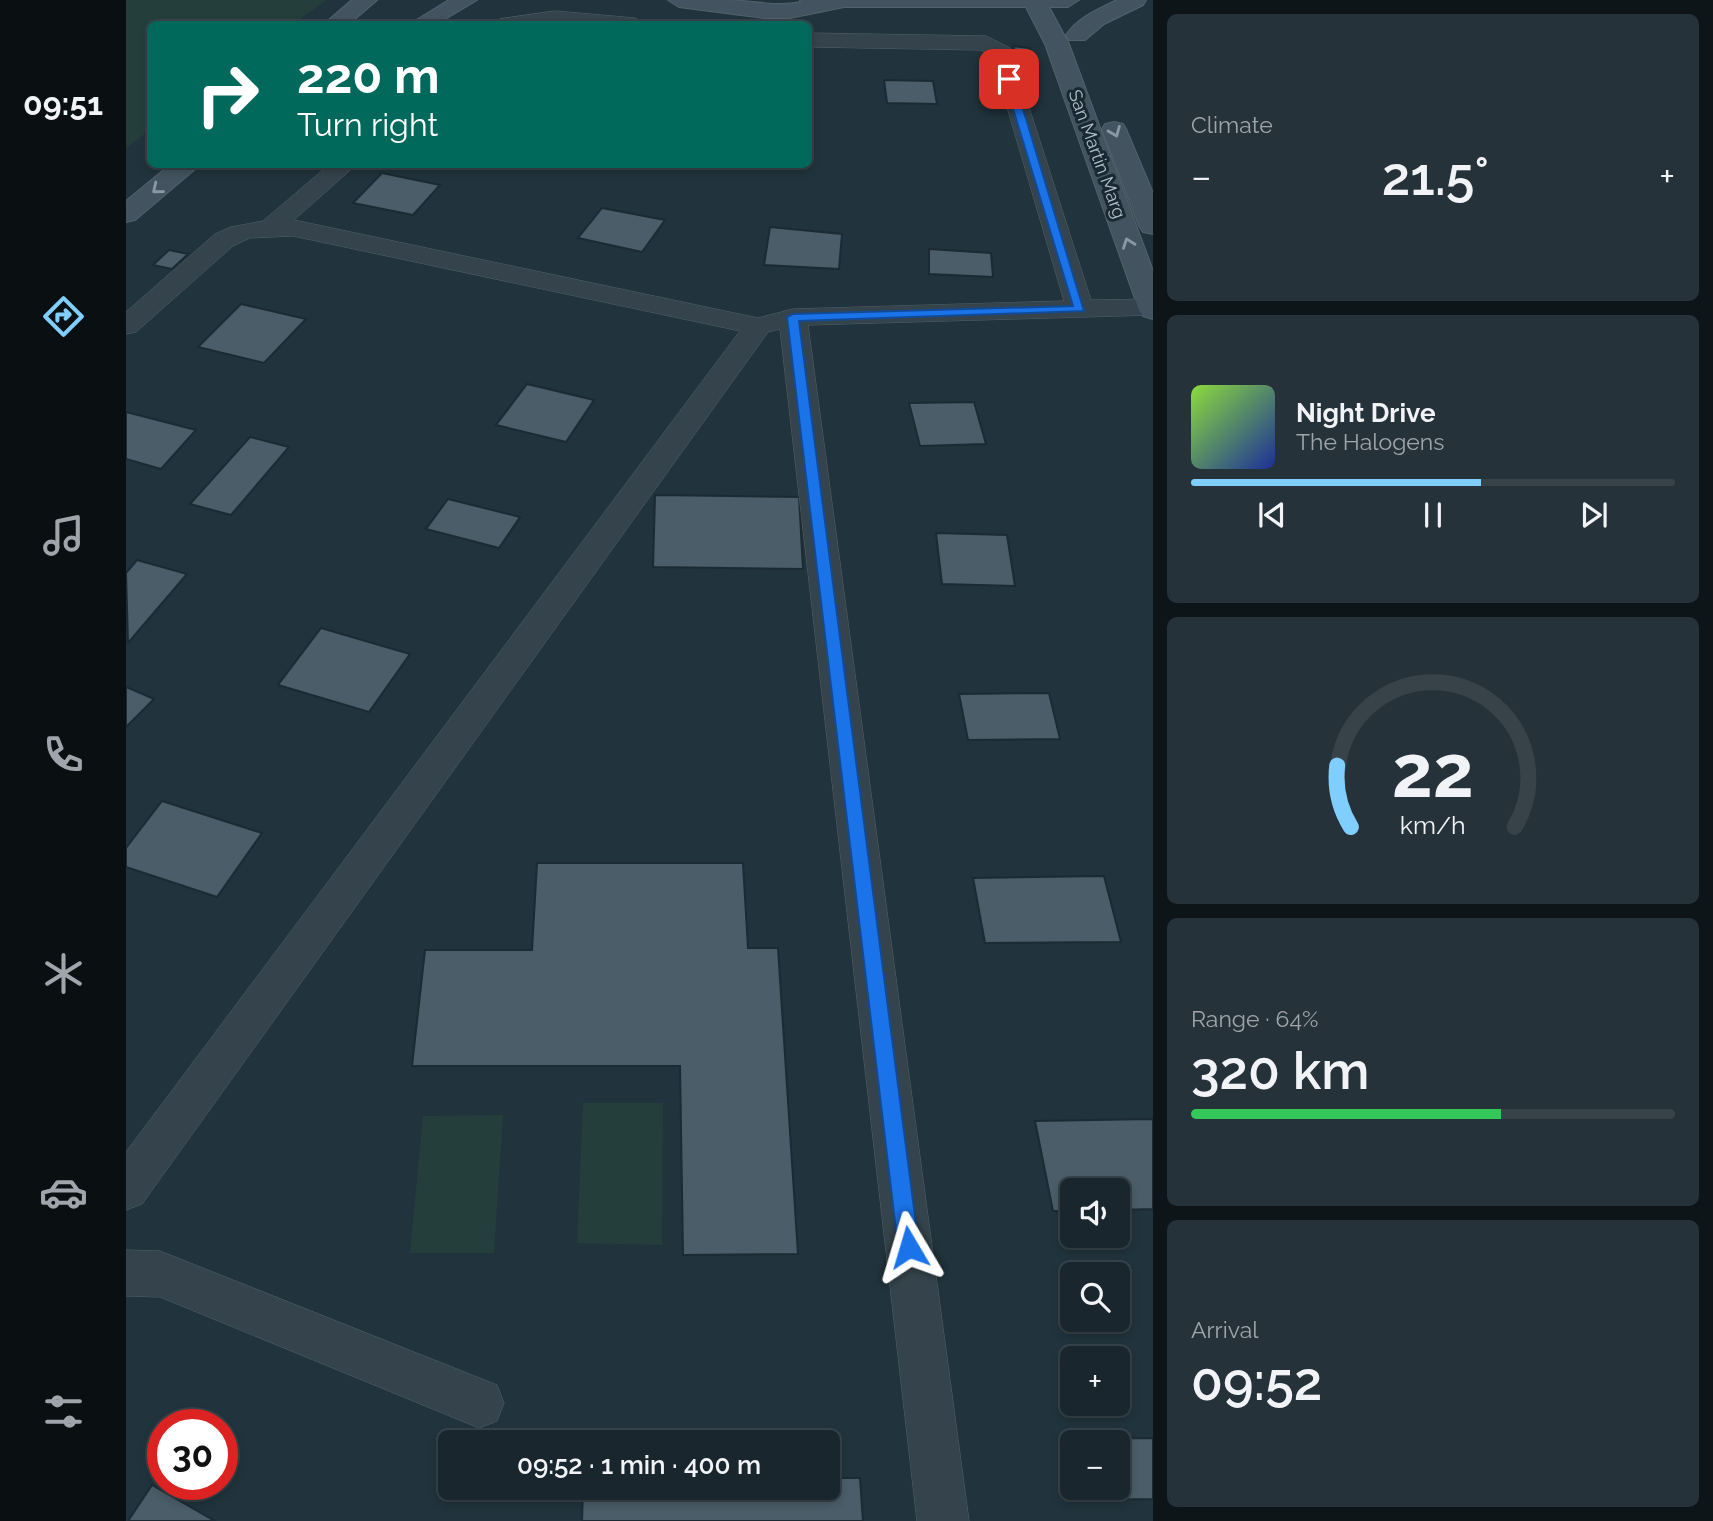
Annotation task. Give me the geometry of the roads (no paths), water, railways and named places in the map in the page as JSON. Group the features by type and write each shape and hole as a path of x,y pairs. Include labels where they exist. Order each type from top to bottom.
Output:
{"main road":[{"path":"427,21 466,0"},
{"path":"679,0 764,11 790,11 836,2"},
{"path":"811,0 1064,0"},
{"name":"San Martin Marg","path":"1034,0 1066,37 1105,105 1153,226"},
{"name":"San Martin Marg","path":"1064,0 1066,37 1153,308"},
{"path":"944,1 1066,37 1135,0"},
{"path":"341,21 376,4"},
{"path":"368,21 376,4"},
{"path":"126,186 148,168"},
{"path":"126,214 183,168"}],"street":[{"path":"521,21 555,17 601,21"},
{"path":"812,40 851,43 986,43 1002,53 1080,309"},
{"path":"270,228 340,168"},
{"path":"126,326 224,240 243,231 270,228 293,228 775,321 1153,308"},
{"path":"126,1189 775,321"},
{"path":"775,321 943,1521"},
{"path":"126,1273 160,1274 479,1403"}]}
